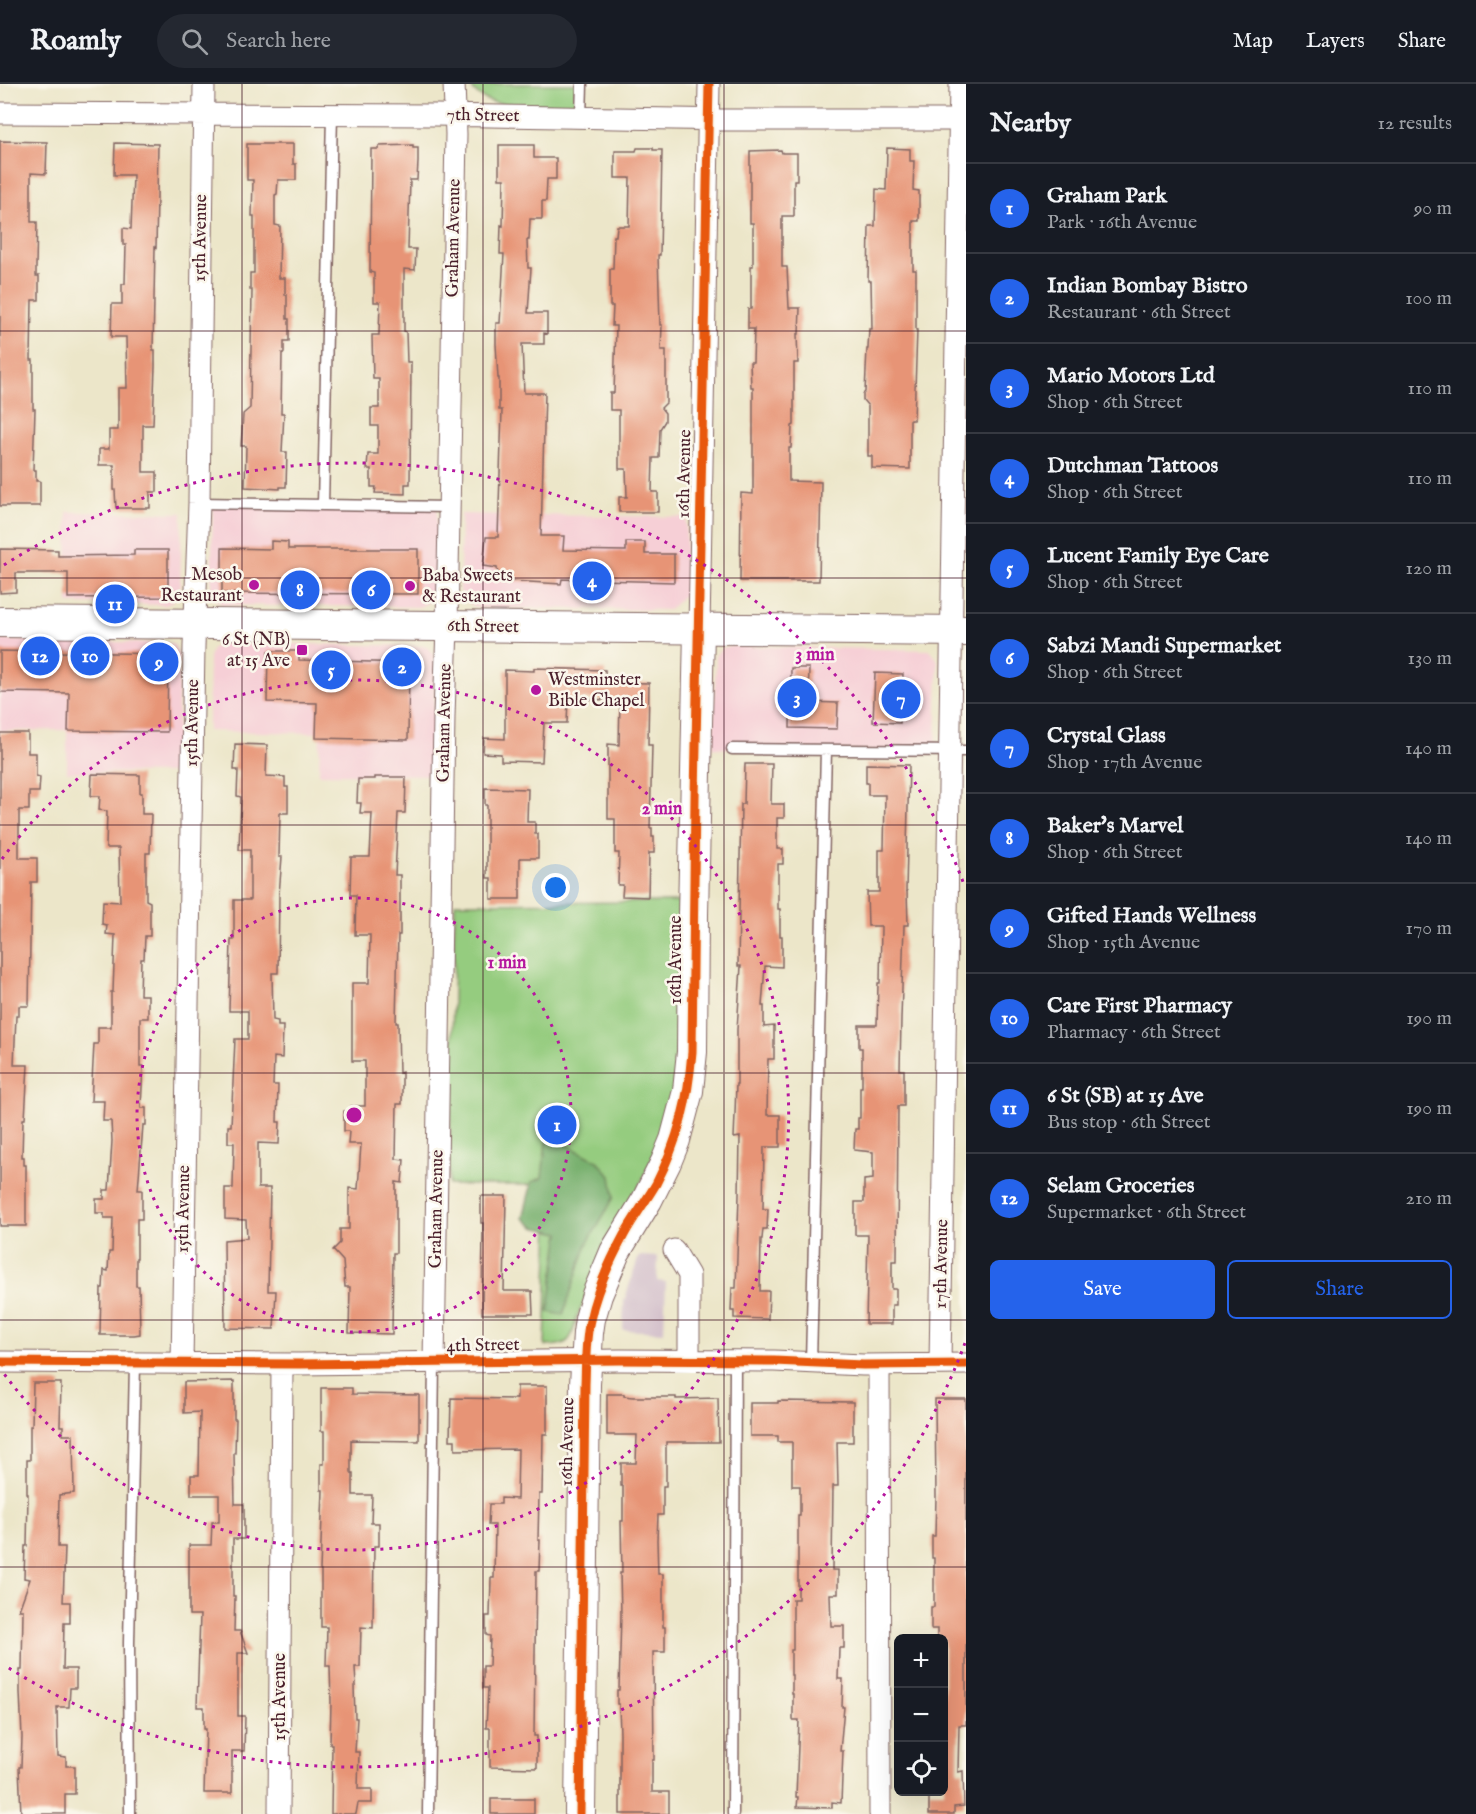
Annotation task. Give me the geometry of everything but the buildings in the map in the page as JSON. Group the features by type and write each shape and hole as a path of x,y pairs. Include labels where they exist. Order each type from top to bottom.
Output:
{"street":[{"name":"15th Avenue","path":"182,1363 199,503 204,84"},
{"name":"Graham Avenue","path":"434,1363 456,116 454,84"},
{"name":"16th Avenue","path":"580,1814 586,1360 590,1319 597,1295 615,1252 647,1200 675,1140 688,1091 692,1052 693,880 709,84"},
{"name":"17th Avenue","path":"940,1364 958,752 962,120 960,84"},
{"name":"7th Street","path":"0,113 962,120"},
{"name":"6th Street","path":"0,622 959,631"},
{"path":"674,1251 689,1275 689,1360"},
{"name":"4th Street","path":"0,1362 282,1364 689,1360 879,1365 966,1364"},
{"name":"15th Avenue","path":"279,1814 282,1364"},
{"path":"879,1365 880,1814"}],"lane":[{"path":"581,117 582,84"},
{"path":"323,506 332,115"},
{"path":"199,503 448,507"},
{"path":"732,749 958,752"},
{"path":"810,1362 826,750"},
{"path":"734,1814 735,1361"},
{"path":"428,1814 434,1363"},
{"path":"130,1814 129,1643 135,1364"}],"shaded area":[{"path":"213,503 437,507 436,586 433,595 428,603 419,607 223,605 213,598 211,591"},
{"path":"67,512 182,513 180,590 177,598 167,605 68,604"},
{"path":"461,514 686,517 686,593 669,610 474,607 464,599 460,590"},
{"path":"0,640 169,643 174,645 179,655 177,773 67,772 67,730 0,731"},
{"path":"220,643 427,647 434,655 435,661 433,775 319,774 320,733 208,731 209,657 212,649"},
{"path":"730,646 930,650 938,663 936,752 713,748 716,655 722,648"},
{"path":"639,1256 658,1257 657,1281 666,1282 664,1332 623,1330 624,1301"}],"green space":[{"path":"470,84 582,84 581,104 506,104 487,100 479,95"},
{"path":"680,902 678,1029 673,1093 658,1146 577,1317 569,1340 560,1345 545,1346 550,1185 449,1185 455,903"},
{"path":"559,1141 598,1161 611,1176 614,1197 587,1244 563,1315 548,1312 560,1233 534,1227 523,1218 532,1182 542,1178 546,1142"}],"cycle path":[{"path":"580,1814 585,1384 588,1328 596,1298 609,1266 628,1228 656,1184 671,1151 685,1103 692,1052 709,84"},
{"path":"0,1362 300,1364 620,1360 774,1361 863,1365 966,1364"}],"place":[{"name":"Dutchman Tattoos","path":"592,581"},
{"name":"Mesob Restaurant","path":"254,585"},
{"name":"Baba Sweets & Restaurant","path":"410,586"},
{"name":"Baker's Marvel","path":"300,590"},
{"name":"Sabzi Mandi Supermarket","path":"371,590"},
{"name":"6 St (SB) at 15 Ave","path":"115,604"},
{"name":"6 St (NB) at 15 Ave","path":"302,650"},
{"name":"Selam Groceries","path":"40,656"},
{"name":"Care First Pharmacy","path":"90,656"},
{"name":"Gifted Hands Wellness","path":"159,662"},
{"name":"Indian Bombay Bistro","path":"402,667"},
{"name":"Lucent Family Eye Care","path":"331,670"},
{"name":"Westminster Bible Chapel","path":"536,690"},
{"name":"Mario Motors Ltd","path":"797,698"},
{"name":"Crystal Glass","path":"901,699"},
{"name":"Graham Park","path":"557,1125"}]}
